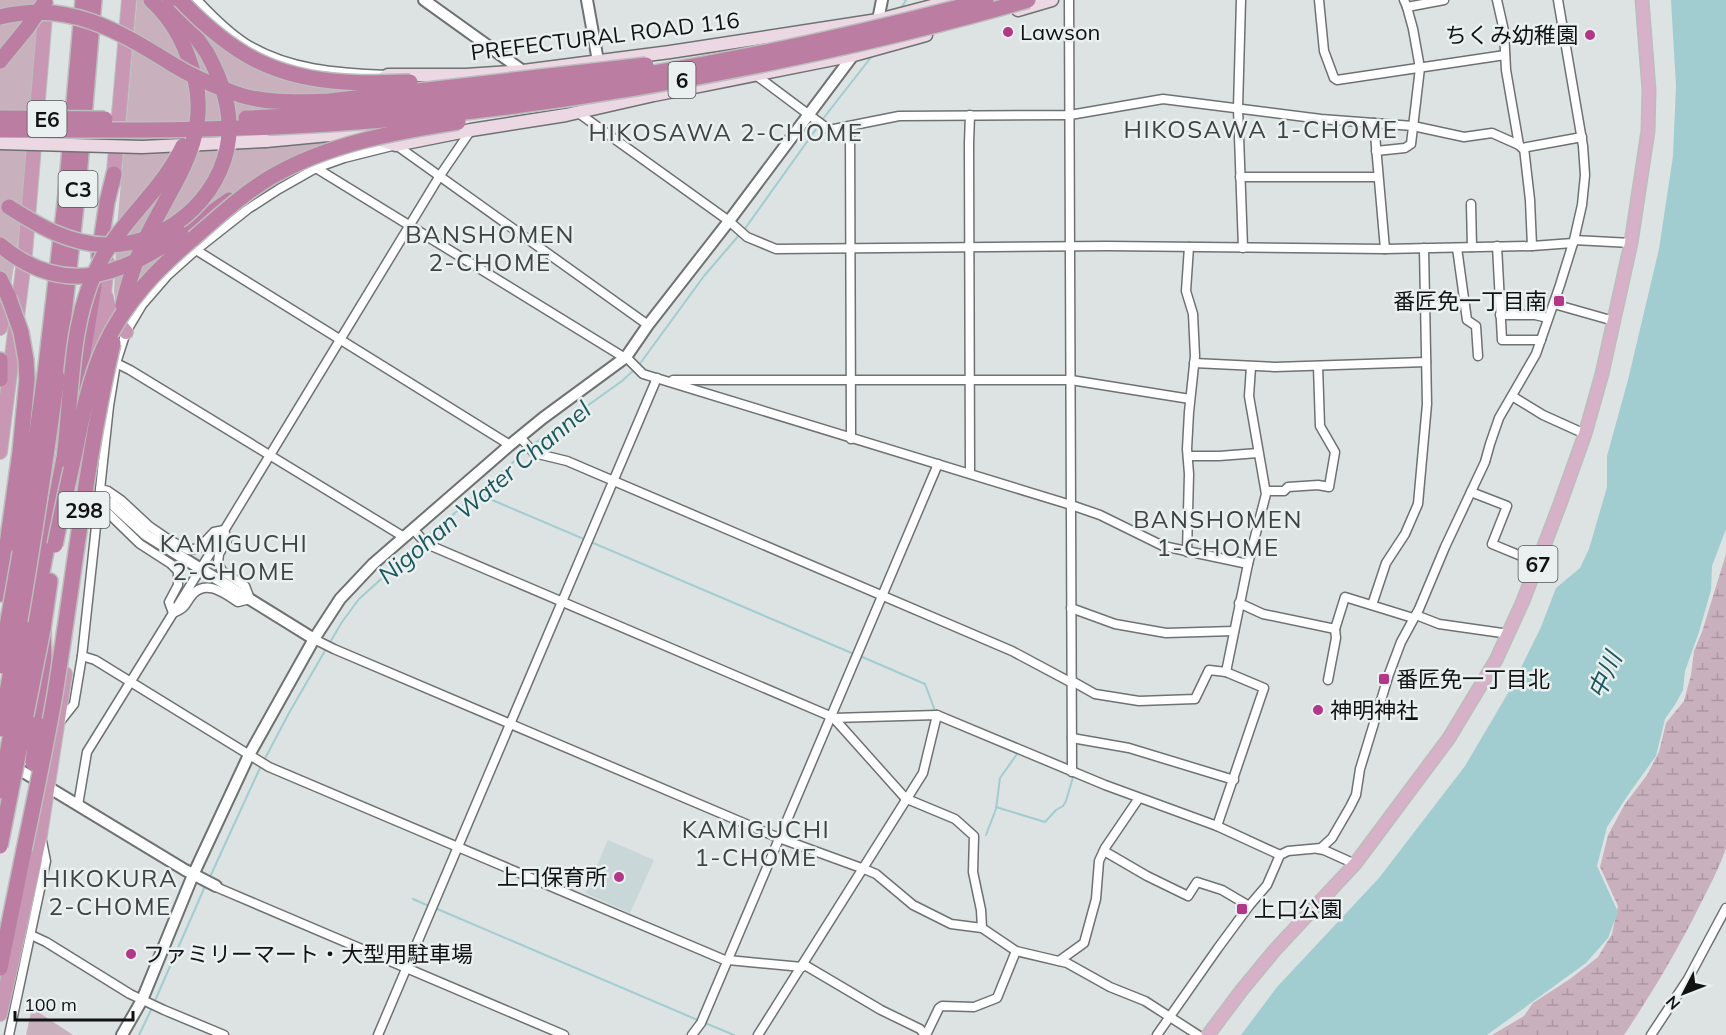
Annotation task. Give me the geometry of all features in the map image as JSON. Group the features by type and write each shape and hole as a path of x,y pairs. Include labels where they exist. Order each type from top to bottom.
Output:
{"highway":[{"path":"0,61 46,0"},
{"path":"0,452 25,253 46,0"},
{"name":"C3","path":"0,729 19,634 34,540 51,376 83,0"},
{"name":"C3","path":"0,666 51,376 77,199 94,0"},
{"name":"298","path":"0,1014 40,835 77,588 129,0"},
{"path":"22,850 55,693 84,496 108,364 132,272 150,229 191,150 199,115 198,93 187,52 169,18 151,0"},
{"path":"0,201 51,231 76,241 106,245 153,237 176,224 199,204 222,165 228,140 228,110 207,53 170,0"},
{"path":"180,0 242,53 267,66 295,76 354,83 486,82"},
{"name":"6","path":"92,125 250,128 563,88 673,70 821,41 986,0"},
{"name":"6","path":"330,118 454,113 635,89 850,46 1028,0"},
{"path":"0,17 24,9 49,6 86,13 120,30 171,63 206,82 237,95 270,100 329,101 569,74 666,62 772,45 821,41"},
{"path":"55,545 72,364 84,301 95,272 109,246 160,183 180,152 191,123 195,79"},
{"path":"0,792 80,423 90,388 104,346 116,325 135,296 162,266 272,176 340,147 404,130 545,110 635,89"},
{"name":"E6","path":"0,118 92,125"},
{"name":"E6","path":"0,130 92,125"},
{"path":"0,846 107,202 114,174"},
{"path":"0,245 24,262 53,273 88,276 109,272 129,266 152,254 239,192 258,186"},
{"path":"0,327 25,253"},
{"path":"0,281 16,316 26,360 26,391 20,452 0,594"},
{"path":"104,283 109,310 126,332"},
{"path":"0,529 22,379 22,351 16,316"},
{"path":"0,360 0,379"},
{"path":"0,968 21,866 30,795 44,660 37,629"}],"main road":[{"name":"PREFECTURAL ROAD 116","path":"388,75 466,75 523,71 878,20 956,0"},
{"path":"350,133 396,145 471,129 578,112 854,55 1052,0"},
{"name":"67","path":"1208,1035 1274,951 1355,864 1449,738 1474,699 1509,634 1538,563 1585,434 1602,374 1631,243 1648,131 1649,90 1642,0"},
{"path":"0,143 142,147 266,141 350,133 369,128 375,123 378,115 378,87 382,79 388,75"}],"street":[{"path":"197,0 245,42 282,60 309,68 342,73 388,75"},
{"path":"587,0 598,61 604,73 609,75 685,66 712,83"},
{"path":"122,1035 142,1000 193,875 249,755 328,615 354,583 510,445 625,358 854,55 878,20 882,0"},
{"path":"998,0 1001,9 1010,12"},
{"path":"1069,0 1072,772"},
{"path":"1241,0 1238,108 1243,248"},
{"path":"1319,0 1324,51 1334,78 1337,80 1505,55"},
{"path":"1376,152 1405,148 1410,144 1420,68 1406,4 1440,0"},
{"path":"1497,0 1504,31 1506,70 1522,146 1530,200 1532,246"},
{"path":"1317,849 1332,838 1354,800 1360,769 1394,660 1485,462 1499,418 1536,354 1574,241 1584,187 1584,160 1558,0"},
{"path":"427,1 729,220 746,235 776,249 1070,247 1384,249 1532,246 1574,241 1631,243"},
{"path":"712,45 756,74 828,129 840,129 899,116 1070,115 1163,99 1321,119 1413,126 1464,137 1492,133 1522,146 1582,137"},
{"path":"970,115 970,473"},
{"path":"1374,123 1384,249"},
{"path":"850,127 851,439"},
{"path":"78,805 87,752 439,177 471,129"},
{"path":"58,724 74,704 82,656 109,406 116,363 126,332 149,297 168,275 196,250 279,189 316,168 344,158 396,145 648,325"},
{"path":"316,168 625,358 640,372 851,439 1071,505 1100,515 1163,546 1248,564"},
{"path":"1240,177 1378,177"},
{"path":"1471,204 1472,247"},
{"path":"1497,246 1502,340 1541,339"},
{"path":"1187,552 1190,399 1194,363 1193,314 1186,291 1188,248"},
{"path":"1372,605 1386,563 1405,534 1418,504 1426,422 1424,248"},
{"path":"1456,248 1467,320 1476,326 1479,356"},
{"path":"196,250 510,445"},
{"path":"1425,306 1465,303"},
{"path":"1554,304 1614,321"},
{"path":"1500,315 1535,315 1548,318"},
{"path":"1194,363 1251,367 1426,362"},
{"path":"116,363 404,537"},
{"path":"1266,491 1284,491 1288,487 1318,485 1329,487 1335,452 1320,426 1318,366"},
{"path":"1226,672 1239,603 1266,491 1249,396 1251,367"},
{"path":"659,379 690,381 1071,380 1190,399"},
{"path":"378,1035 613,481 659,379"},
{"path":"1512,396 1542,415 1585,434"},
{"path":"520,437 534,453 567,461 1012,651 1095,694 1138,701 1195,699 1209,670 1226,672 1264,688 1217,826"},
{"path":"1188,456 1258,453"},
{"path":"692,1035 701,1023 938,464"},
{"path":"100,489 108,491 149,526 189,550 199,548 214,532 224,530"},
{"path":"1471,492 1507,506 1492,544 1538,563"},
{"path":"111,503 146,535 200,570 334,649 779,838 876,874 913,905 951,924 982,928 1016,951 1067,963 1110,987 1135,996 1198,1035"},
{"path":"98,510 106,511 140,544 178,571 178,585 169,602 173,614"},
{"path":"413,529 429,546 831,716 937,715 1072,772 1217,826 1280,855"},
{"path":"224,530 227,540 219,554 218,562 222,571 245,586 250,599"},
{"path":"173,614 184,609 194,593 202,588 210,587 219,590 238,602 250,599"},
{"path":"1328,680 1335,629 1345,597 1439,624 1509,634"},
{"path":"1239,603 1263,614 1335,629"},
{"path":"1071,608 1115,624 1166,633 1234,631"},
{"path":"82,656 95,660 269,767 728,960 803,965 881,1010 920,1029 926,1035 942,1006 974,1007 997,998 1016,951"},
{"path":"758,1035 923,773 937,715"},
{"path":"831,716 907,800 955,819 974,836 973,872 981,910 982,928"},
{"path":"1072,738 1129,748 1234,780"},
{"path":"0,758 216,887 564,1035"},
{"path":"1059,962 1084,943 1087,937 1098,892 1099,861 1139,798"},
{"path":"9,1035 46,861 40,835"},
{"path":"1157,1035 1249,906 1267,885 1280,855 1288,851 1317,849 1355,864"},
{"path":"1104,851 1188,896 1197,882 1222,890 1249,906"},
{"path":"1651,1035 1688,979 1726,908"},
{"path":"32,935 142,1000 224,1035"}],"shaded area":[{"name":"上口保育所","path":"608,840 654,860 630,913 585,893"}],"green space":[{"path":"0,0 40,0 20,230 11,284 0,280"},
{"path":"137,0 172,0 193,20 362,89 379,144 322,162 268,191 214,232 118,312 114,292 117,228"},
{"path":"1726,554 1726,848 1714,878 1673,956 1624,1035 1492,1035 1524,1016 1533,1003 1598,957 1612,934 1618,906 1600,867 1608,835 1625,804 1647,775 1659,752 1666,723 1684,701 1694,651"},
{"path":"32,1008 73,1035 26,1035"}],"water":[{"name":"中川","path":"1671,0 1726,0 1726,529 1712,566 1711,590 1685,671 1683,690 1665,719 1656,756 1607,827 1597,866 1618,912 1608,938 1586,963 1487,1035 1241,1035 1277,987 1379,878 1465,766 1511,688 1541,627 1556,588 1580,568 1589,549 1607,487 1607,456 1628,380 1659,249 1673,156 1676,86"}],"waterway":[{"name":"Nigohan Water Channel","path":"900,10 906,0"},
{"name":"Nigohan Water Channel","path":"822,120 872,56"},
{"name":"Nigohan Water Channel","path":"744,230 819,125"},
{"name":"Nigohan Water Channel","path":"639,365 704,276 740,234"},
{"name":"Nigohan Water Channel","path":"531,446 622,381 635,369"},
{"name":"Nigohan Water Channel","path":"425,539 527,450"},
{"path":"478,494 854,654"},
{"name":"Nigohan Water Channel","path":"329,644 359,599 421,543"},
{"name":"Nigohan Water Channel","path":"209,879 259,770 326,649"},
{"path":"860,656 925,684 934,708 933,713"},
{"path":"986,835 996,809 1000,778 1017,754"},
{"path":"996,807 1045,822 1063,806 1073,777"},
{"name":"Nigohan Water Channel","path":"154,1003 206,884"},
{"path":"413,899 429,906"},
{"path":"435,908 700,1021"},
{"path":"753,1035 774,1002"},
{"name":"Nigohan Water Channel","path":"139,1035 152,1008"},
{"path":"705,1023 734,1035"}],"tunnel":[{"path":"40,465 83,484 111,503"}],"place":[{"name":"Lawson","path":"1008,32"},
{"name":"ちくみ幼稚園","path":"1590,35"},
{"name":"番匠免一丁目南","path":"1559,301"},
{"name":"番匠免一丁目北","path":"1384,679"},
{"name":"神明神社","path":"1318,710"},
{"name":"上口保育所","path":"619,877"},
{"name":"上口公園","path":"1242,909"},
{"name":"ファミリーマート・大型用駐車場","path":"131,954"}],"district":[{"name":"HIKOSAWA 1-CHOME","path":"1261,129"},
{"name":"HIKOSAWA 2-CHOME","path":"726,132"},
{"name":"BANSHOMEN 2-CHOME","path":"490,248"},
{"name":"BANSHOMEN 1-CHOME","path":"1218,533"},
{"name":"KAMIGUCHI 2-CHOME","path":"234,557"},
{"name":"KAMIGUCHI 1-CHOME","path":"756,843"},
{"name":"HIKOKURA 2-CHOME","path":"110,892"}]}
